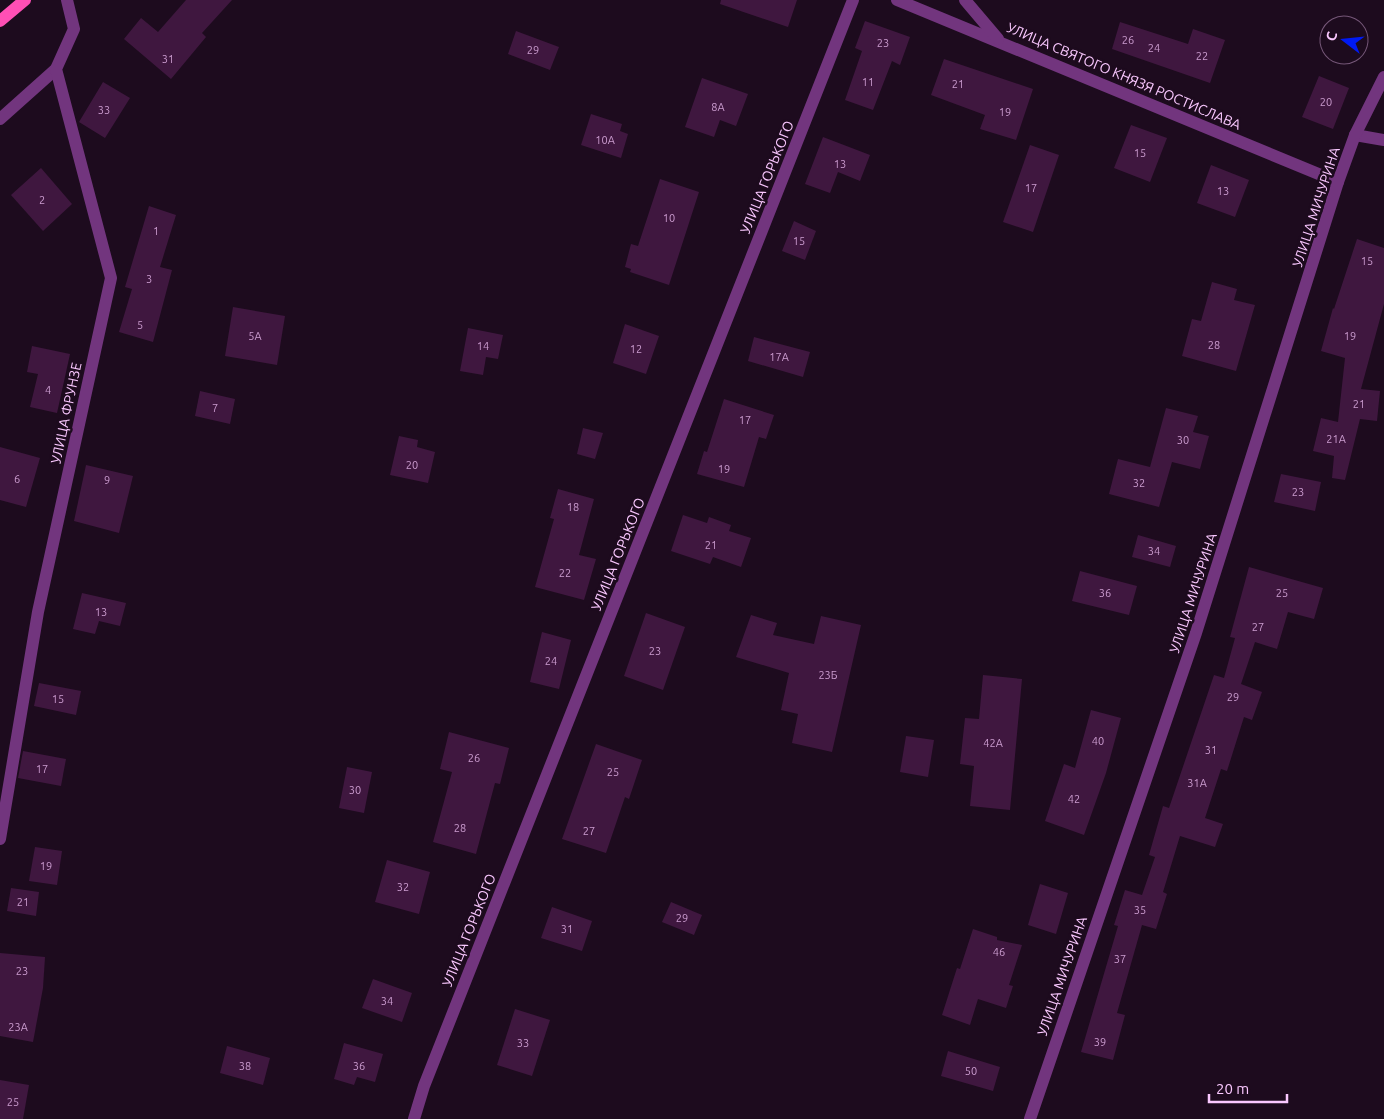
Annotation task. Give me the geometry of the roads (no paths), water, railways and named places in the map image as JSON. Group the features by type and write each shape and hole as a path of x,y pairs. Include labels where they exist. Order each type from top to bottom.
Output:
{"main road":[{"path":"0,22 25,0"}],"street":[{"path":"0,119 56,69 74,29 67,0"},
{"name":"УЛИЦА ГОРЬКОГО","path":"414,1119 428,1076 853,0"},
{"name":"УЛИЦА СВЯТОГО КНЯЗЯ РОСТИСЛАВА","path":"897,0 1338,182"},
{"path":"965,0 1000,41"},
{"name":"УЛИЦА ФРУНЗЕ","path":"0,839 38,612 111,278 56,69"},
{"name":"УЛИЦА МИЧУРИНА","path":"1030,1119 1196,633 1338,182 1356,135 1384,77"},
{"path":"1356,135 1384,140"}]}
